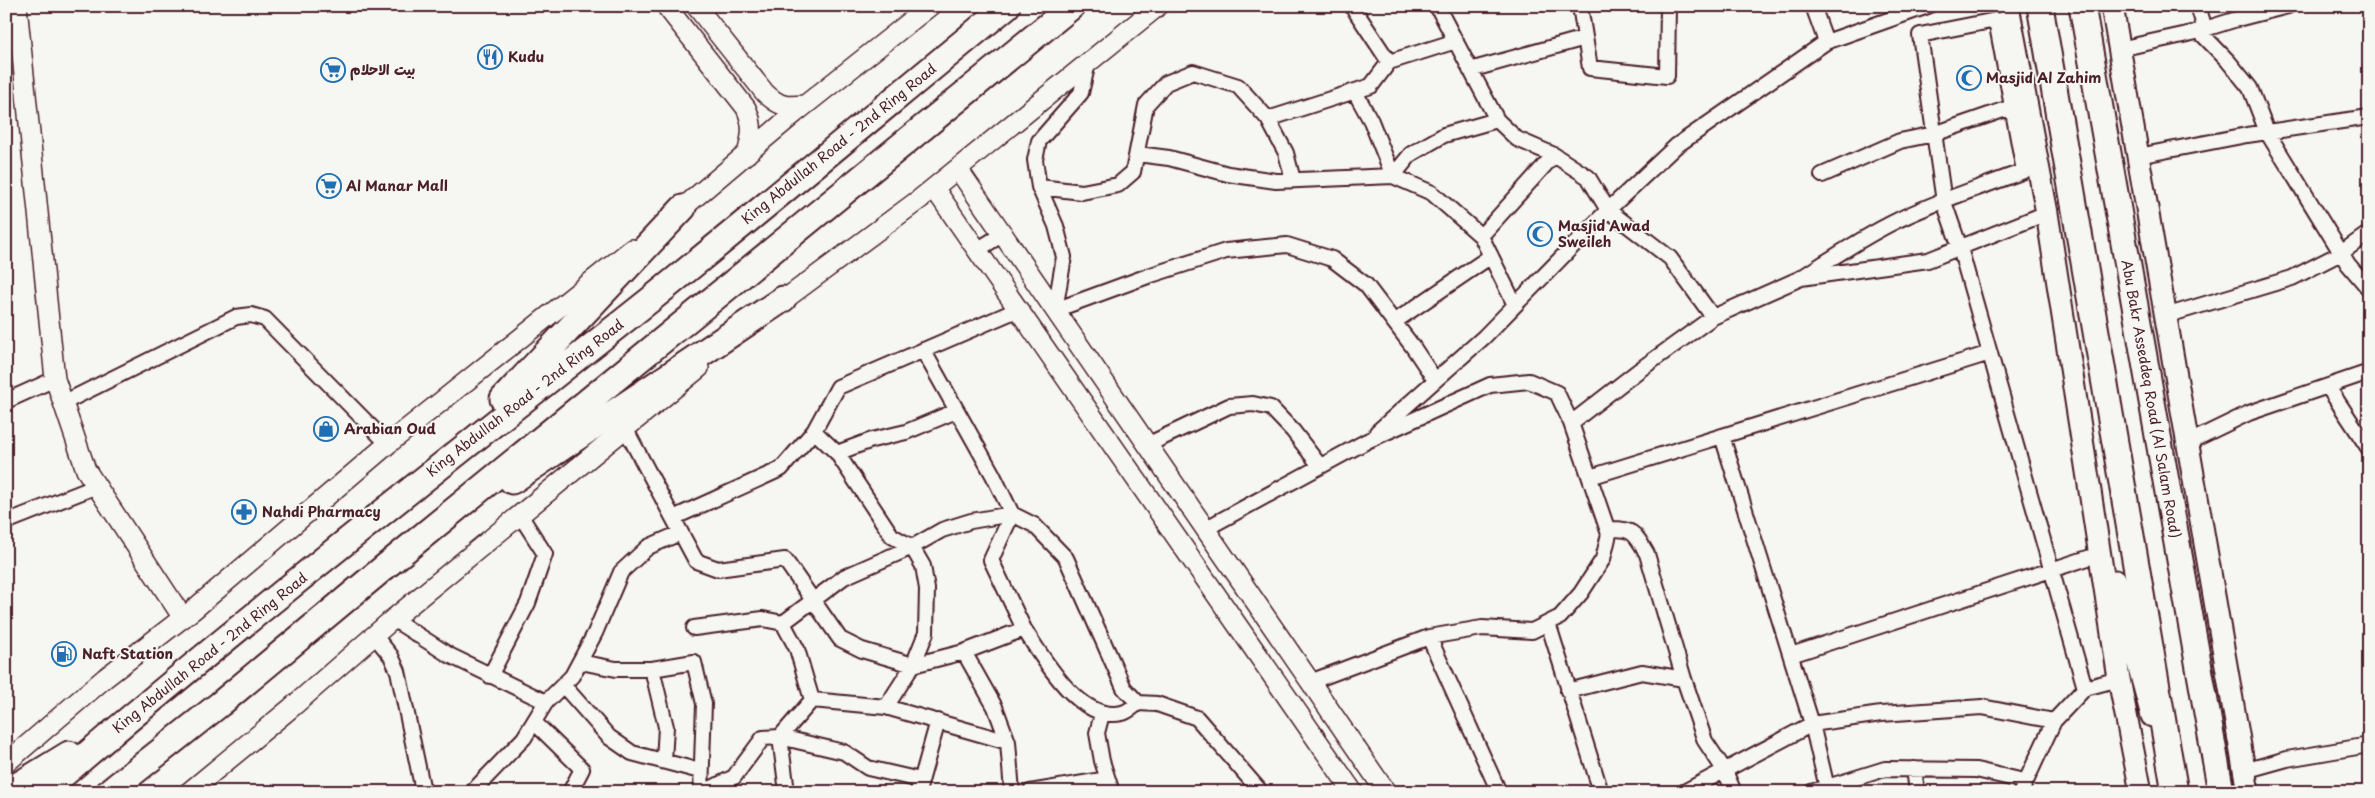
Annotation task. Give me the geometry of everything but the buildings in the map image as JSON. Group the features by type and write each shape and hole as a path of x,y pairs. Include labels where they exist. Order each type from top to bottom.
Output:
{"highway":[{"name":"King Abdullah Road - 2nd Ring Road","path":"43,792 135,713 444,461 650,299 1007,6"},
{"path":"109,792 220,704 386,566 1072,6"},
{"path":"2040,6 2174,792"},
{"name":"Abu Bakr Asseddeq Road (Al Salam Road)","path":"2082,6 2222,792"},
{"path":"444,461 683,208"},
{"path":"386,566 784,299"},
{"path":"131,792 220,704"},
{"path":"7,792 135,713"}],"main road":[{"path":"17,6 55,378 86,470 183,618"},
{"path":"666,6 746,108 752,122 753,136 747,154"},
{"path":"696,6 764,93 776,104 787,107 805,105"},
{"path":"6,763 105,678 183,618 388,444 683,208 805,105 930,6"},
{"path":"190,791 393,619 784,299 828,269 934,188 1158,6"},
{"path":"2008,6 2046,214 2119,679 2141,792"},
{"path":"2112,6 2246,782"},
{"path":"958,169 1386,792"},
{"path":"934,188 1353,792"},
{"path":"2188,451 2222,792"},
{"path":"2086,467 2174,792"}],"street":[{"path":"1352,6 1388,62"},
{"path":"1437,6 1497,120 1517,139 1554,155 1588,177 1608,210 1670,258 1712,317"},
{"path":"1580,6 1590,68 1667,76 1668,6"},
{"path":"1813,6 1826,42"},
{"path":"1367,441 1484,337 1608,210 1676,146 1826,42 1928,6"},
{"path":"2198,6 2202,30 2250,88 2267,132 2341,253 2369,289"},
{"path":"2119,49 2202,30 2281,7"},
{"path":"1571,423 1712,317 1801,278 1852,245 1897,220 1944,202 2024,171 1996,20 1920,35 1944,202 1960,248 2085,688"},
{"path":"1470,70 1585,38"},
{"path":"1268,118 1371,86 1388,62 1456,41"},
{"path":"1088,63 1081,93 1039,141 1035,160 1039,187 1056,226 1064,257 1055,310 1148,276 1226,251 1287,245 1332,259 1366,285 1435,380"},
{"path":"1039,187 1082,192 1118,185 1133,172 1146,106 1166,83 1193,72 1238,86 1268,118 1286,153 1293,180"},
{"path":"1355,92 1370,121 1393,176"},
{"path":"1822,175 1900,141 1934,134 2012,107"},
{"path":"2138,156 2267,132 2369,117"},
{"path":"1393,176 1411,154 1444,135 1497,120"},
{"path":"1137,154 1169,158 1228,174 1276,181 1393,176 1432,193 1481,236 1515,305"},
{"path":"1481,236 1554,155"},
{"path":"1801,278 1928,260 2046,214"},
{"path":"2165,316 2292,278 2341,253 2369,233"},
{"path":"977,250 1003,234"},
{"path":"1394,322 1491,256"},
{"path":"673,518 781,469 814,431 838,386 1019,310"},
{"path":"63,403 236,318 251,315 265,319 388,444"},
{"path":"923,350 956,412 993,475 1012,514"},
{"path":"1590,477 1990,353"},
{"path":"2188,451 2250,413 2369,372"},
{"path":"6,401 55,378"},
{"path":"1205,529 1367,441 1490,385 1528,381 1558,393 1571,423 1609,534 1603,559 1581,593 1560,617 1532,631 1482,628 1429,637 1310,682"},
{"path":"2328,387 2369,449"},
{"path":"1148,445 1229,406 1253,404 1272,408 1293,431 1320,466"},
{"path":"837,453 872,440 906,432 956,412"},
{"path":"625,428 696,561 718,569 785,560 814,599 840,639 862,650 913,665 964,652 1024,629"},
{"path":"814,431 837,453 892,536 912,547 923,566 927,589 926,633 913,665 886,707"},
{"path":"1722,436 1812,724 1828,789"},
{"path":"6,522 97,486"},
{"path":"1012,514 991,560 1024,629 1058,680 1075,696 1102,714 1123,713 1138,703 1157,704 1197,718 1261,792"},
{"path":"694,628 763,619 783,623 844,577 912,547 942,530 971,521 1012,514 1034,525 1066,558 1124,688 1138,703"},
{"path":"490,676 528,603 545,554 520,515"},
{"path":"1608,529 1625,528 1637,536 1647,554 1684,679 1705,741 1725,771 1734,792"},
{"path":"472,792 524,738 535,723 546,702 572,676 621,572 648,547 680,533"},
{"path":"1791,655 2100,554"},
{"path":"393,619 449,654 490,676 546,702"},
{"path":"783,623 797,649 812,700"},
{"path":"1548,623 1601,792"},
{"path":"374,635 391,656 398,671 422,786 425,792"},
{"path":"1429,637 1499,792"},
{"path":"964,652 995,707 1008,742 1012,792"},
{"path":"580,662 616,669 652,669 694,662 704,704 700,771 702,792 734,777 763,738 780,737 844,752 868,768 919,786 938,720"},
{"path":"652,669 666,728 664,761"},
{"path":"1568,691 1642,672 1684,679"},
{"path":"1811,792 1828,789 1885,769 1976,770 2023,787 2054,722 2085,688 2119,679"},
{"path":"563,685 609,737 632,753 700,771"},
{"path":"812,700 886,707 938,720 1008,742"},
{"path":"788,792 780,737 812,700"},
{"path":"1684,792 1812,724 1881,714 1982,707 2054,722"},
{"path":"1030,792 1110,786 1102,761 1097,733 1102,714"},
{"path":"535,723 582,769 570,792"},
{"path":"2246,782 2287,759 2369,745"},
{"path":"1914,769 1917,792"}],"place":[{"name":"Kudu","path":"490,57"},
{"name":"بيت الاحلام","path":"333,70"},
{"name":"Masjid Al Zahim","path":"1969,78"},
{"name":"Al Manar Mall","path":"329,186"},
{"name":"Masjid Awad Sweileh","path":"1540,234"},
{"name":"Arabian Oud","path":"326,429"},
{"name":"Nahdi Pharmacy","path":"244,512"},
{"name":"Naft Station","path":"64,654"}]}
